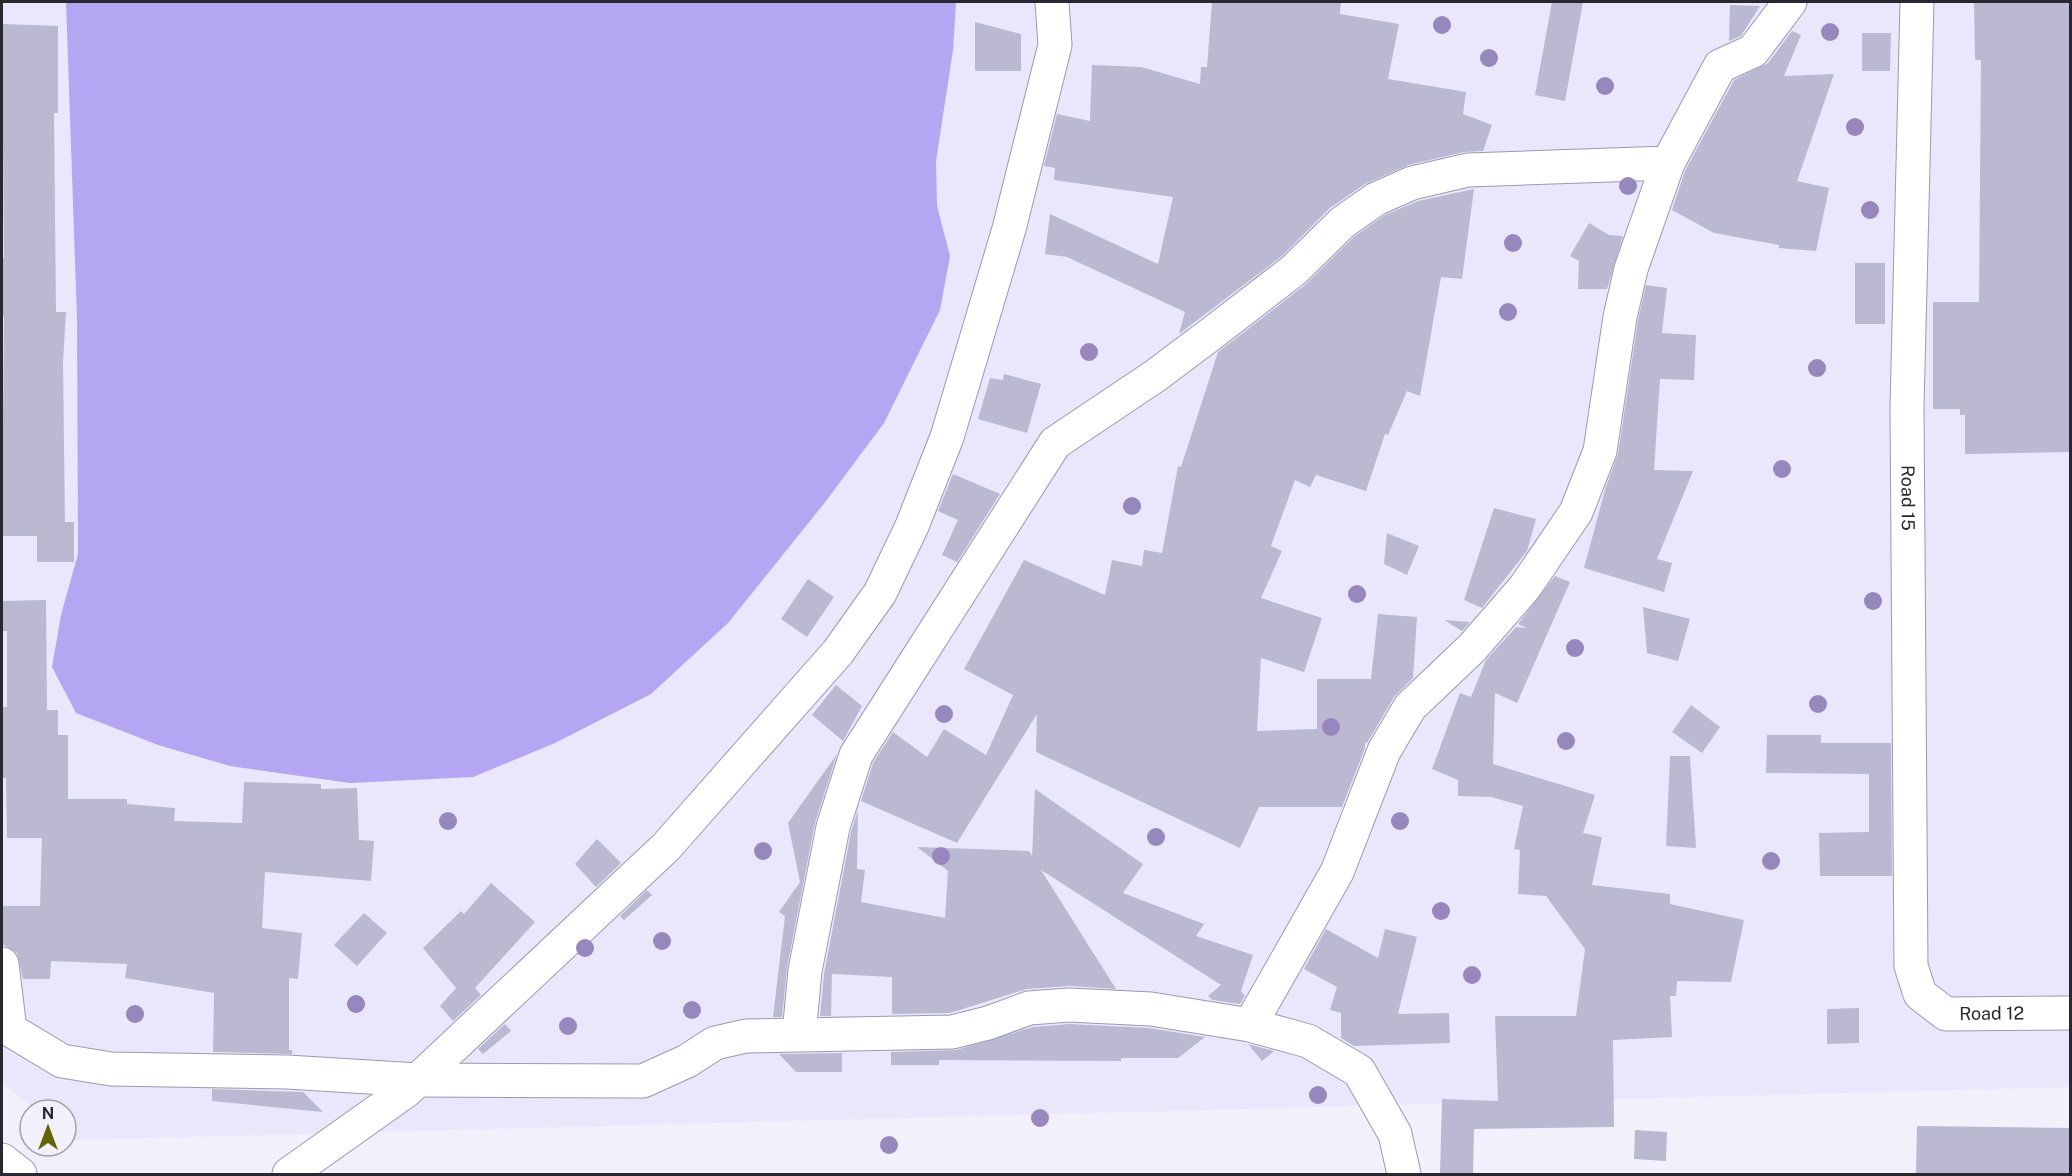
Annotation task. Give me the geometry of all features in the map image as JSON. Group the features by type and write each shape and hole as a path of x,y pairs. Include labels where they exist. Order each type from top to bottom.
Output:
{"street":[{"path":"289,1174 418,1080 666,847 838,652 880,593 912,526 947,437 1009,229 1055,45 1052,2"},
{"path":"1250,1025 1337,872 1384,752 1410,707 1472,648 1525,587 1576,512 1600,451 1620,317 1631,269 1668,163 1720,66 1753,51 1790,2"},
{"name":"Road 15","path":"1917,2 1908,420 1911,966 1920,994"},
{"path":"799,1034 805,971 833,827 856,755 1055,443 1155,376 1211,334 1294,270 1344,222 1376,199 1412,183 1468,170 1668,163"},
{"path":"2,964 6,1027 62,1061 111,1069 287,1072 418,1080 643,1081 687,1061 715,1043 746,1036 952,1032 988,1023 1029,1008 1069,1005 1151,1009 1250,1025 1308,1041 1359,1071 1395,1134 1404,1174"},
{"name":"Road 12","path":"1920,994 1946,1014 2070,1013"},
{"path":"2,1160 20,1174"}],"shaded area":[{"path":"2,2 2070,2 2070,1087 78,1140 78,1098 21,1098 2,1083"},
{"path":"66,2 956,2 953,50 936,161 937,206 950,256 940,310 884,423 826,501 728,623 651,694 555,743 473,777 350,783 230,766 158,745 76,713 52,667 61,615 78,554 77,319"}],"building":[{"path":"1212,2 1341,2 1340,14 1399,24 1388,79 1466,92 1463,114 1492,125 1483,151 1464,152 1408,165 1365,184 1330,208 1282,256 1179,334 1185,312 1067,257 1045,254 1050,214 1158,264 1173,197 1054,180 1055,168 1044,166 1057,114 1090,121 1092,65 1141,67 1200,84 1201,67 1207,67"},
{"path":"1552,2 1583,2 1565,101 1535,95"},
{"path":"1974,2 2070,2 2070,452 1965,454 1965,415 1960,415 1960,409 1933,409 1933,302 1979,302 1981,60 1975,60"},
{"path":"1730,5 1760,6 1741,36 1729,41"},
{"path":"975,22 1021,34 1021,71 975,71"},
{"path":"2,24 58,26 58,113 54,113 56,312 66,312 63,363 65,522 74,522 74,562 37,562 37,536 2,536 4,316 2,316 2,258 4,258"},
{"path":"1792,31 1801,35 1784,76 1834,74 1797,181 1829,188 1816,251 1779,248 1779,245 1714,233 1672,210 1685,171 1734,80 1768,63"},
{"path":"1862,33 1891,33 1890,71 1862,71"},
{"path":"1474,189 1462,279 1441,277 1420,396 1407,391 1388,435 1385,434 1366,491 1316,475 1310,487 1295,480 1271,546 1282,551 1261,598 1322,618 1304,672 1261,658 1257,731 1317,729 1317,679 1371,679 1378,614 1417,617 1413,678 1394,697 1367,743 1365,742 1365,748 1342,807 1259,807 1240,848 1036,752 1037,714 957,843 861,801 873,763 893,732 927,757 944,729 986,755 1013,695 964,669 1024,560 1105,595 1112,560 1142,566 1144,550 1162,553 1178,466 1181,467 1218,352 1305,285 1355,236 1385,215 1418,201"},
{"path":"1589,223 1609,235 1623,236 1607,289 1578,289 1579,261 1570,256"},
{"path":"1855,263 1885,263 1885,324 1855,324"},
{"path":"1646,285 1667,288 1662,333 1696,335 1694,380 1660,379 1654,470 1693,471 1657,559 1672,563 1664,592 1584,568 1605,490 1618,454 1638,320"},
{"path":"1004,374 1041,384 1027,433 978,419 990,378 1003,380"},
{"path":"953,474 1000,494 957,562 942,555 958,520 938,511"},
{"path":"1494,508 1536,519 1527,551 1482,608 1464,600"},
{"path":"1387,533 1419,546 1407,575 1384,564"},
{"path":"1555,576 1570,582 1517,703 1495,693 1493,764 1595,795 1583,833 1602,837 1592,885 1670,894 1670,904 1744,920 1731,982 1677,981 1676,996 1670,996 1672,1037 1613,1040 1614,1127 1474,1129 1473,1174 1440,1174 1442,1099 1498,1101 1495,1016 1576,1016 1585,949 1546,896 1518,894 1520,850 1514,849 1523,806 1491,797 1458,796 1458,780 1432,769 1460,693 1471,697 1486,660 1516,627 1527,628 1518,624"},
{"path":"808,579 834,597 807,637 781,619"},
{"path":"46,600 47,710 58,710 58,735 68,735 68,799 127,799 127,804 175,808 174,821 242,823 244,782 321,784 321,789 357,788 359,840 374,841 371,881 265,872 262,928 302,933 298,979 289,978 289,1050 292,1050 292,1054 213,1052 214,993 125,978 127,964 51,961 50,979 23,979 17,953 2,944 2,906 40,906 42,838 7,838 6,778 2,778 2,707 7,707 7,631 2,631 2,601"},
{"path":"1643,607 1690,619 1678,661 1647,653"},
{"path":"1444,620 1470,622 1462,631"},
{"path":"836,685 862,706 843,741 812,715"},
{"path":"1691,705 1720,727 1702,753 1672,732"},
{"path":"1767,735 1821,735 1821,743 1891,743 1892,876 1820,876 1819,833 1869,832 1869,774 1766,773"},
{"path":"837,754 815,823 787,968 782,1017 773,1017 785,916 779,912 800,882 788,823"},
{"path":"1670,756 1690,756 1696,848 1666,846"},
{"path":"1035,789 1143,864 1123,893 1204,924 1196,936 1253,955 1241,991 1245,996 1240,1004 1212,1000 1208,996 1221,985 1041,870 1116,989 1070,986 1027,989 950,1013 892,1014 892,977 832,974 831,1016 820,1016 824,974 851,832 858,810 857,869 865,870 861,902 945,918 948,871 917,847 1029,851 1032,856"},
{"path":"597,839 621,863 596,887 575,864"},
{"path":"491,883 535,922 475,988 481,995 453,1021 440,1006 456,988 423,948 461,911 464,914"},
{"path":"647,890 652,895 624,920 620,916"},
{"path":"364,913 387,933 357,966 334,945"},
{"path":"1326,929 1378,958 1385,929 1417,937 1398,1014 1449,1013 1450,1043 1354,1046 1341,1038 1341,1013 1330,1010 1337,987 1304,969"},
{"path":"1859,1008 1859,1043 1827,1044 1827,1009"},
{"path":"505,1024 511,1031 483,1054 478,1049"},
{"path":"1069,1024 1149,1028 1205,1037 1178,1058 1121,1058 1121,1061 939,1060 939,1065 891,1065 891,1052 956,1050 1033,1027"},
{"path":"1248,1044 1274,1051 1262,1061"},
{"path":"842,1053 842,1072 796,1072 779,1054"},
{"path":"212,1089 303,1092 323,1112 212,1101"},
{"path":"1917,1126 2070,1128 2070,1174 1916,1174"},
{"path":"1635,1130 1667,1132 1666,1161 1634,1159"}]}
